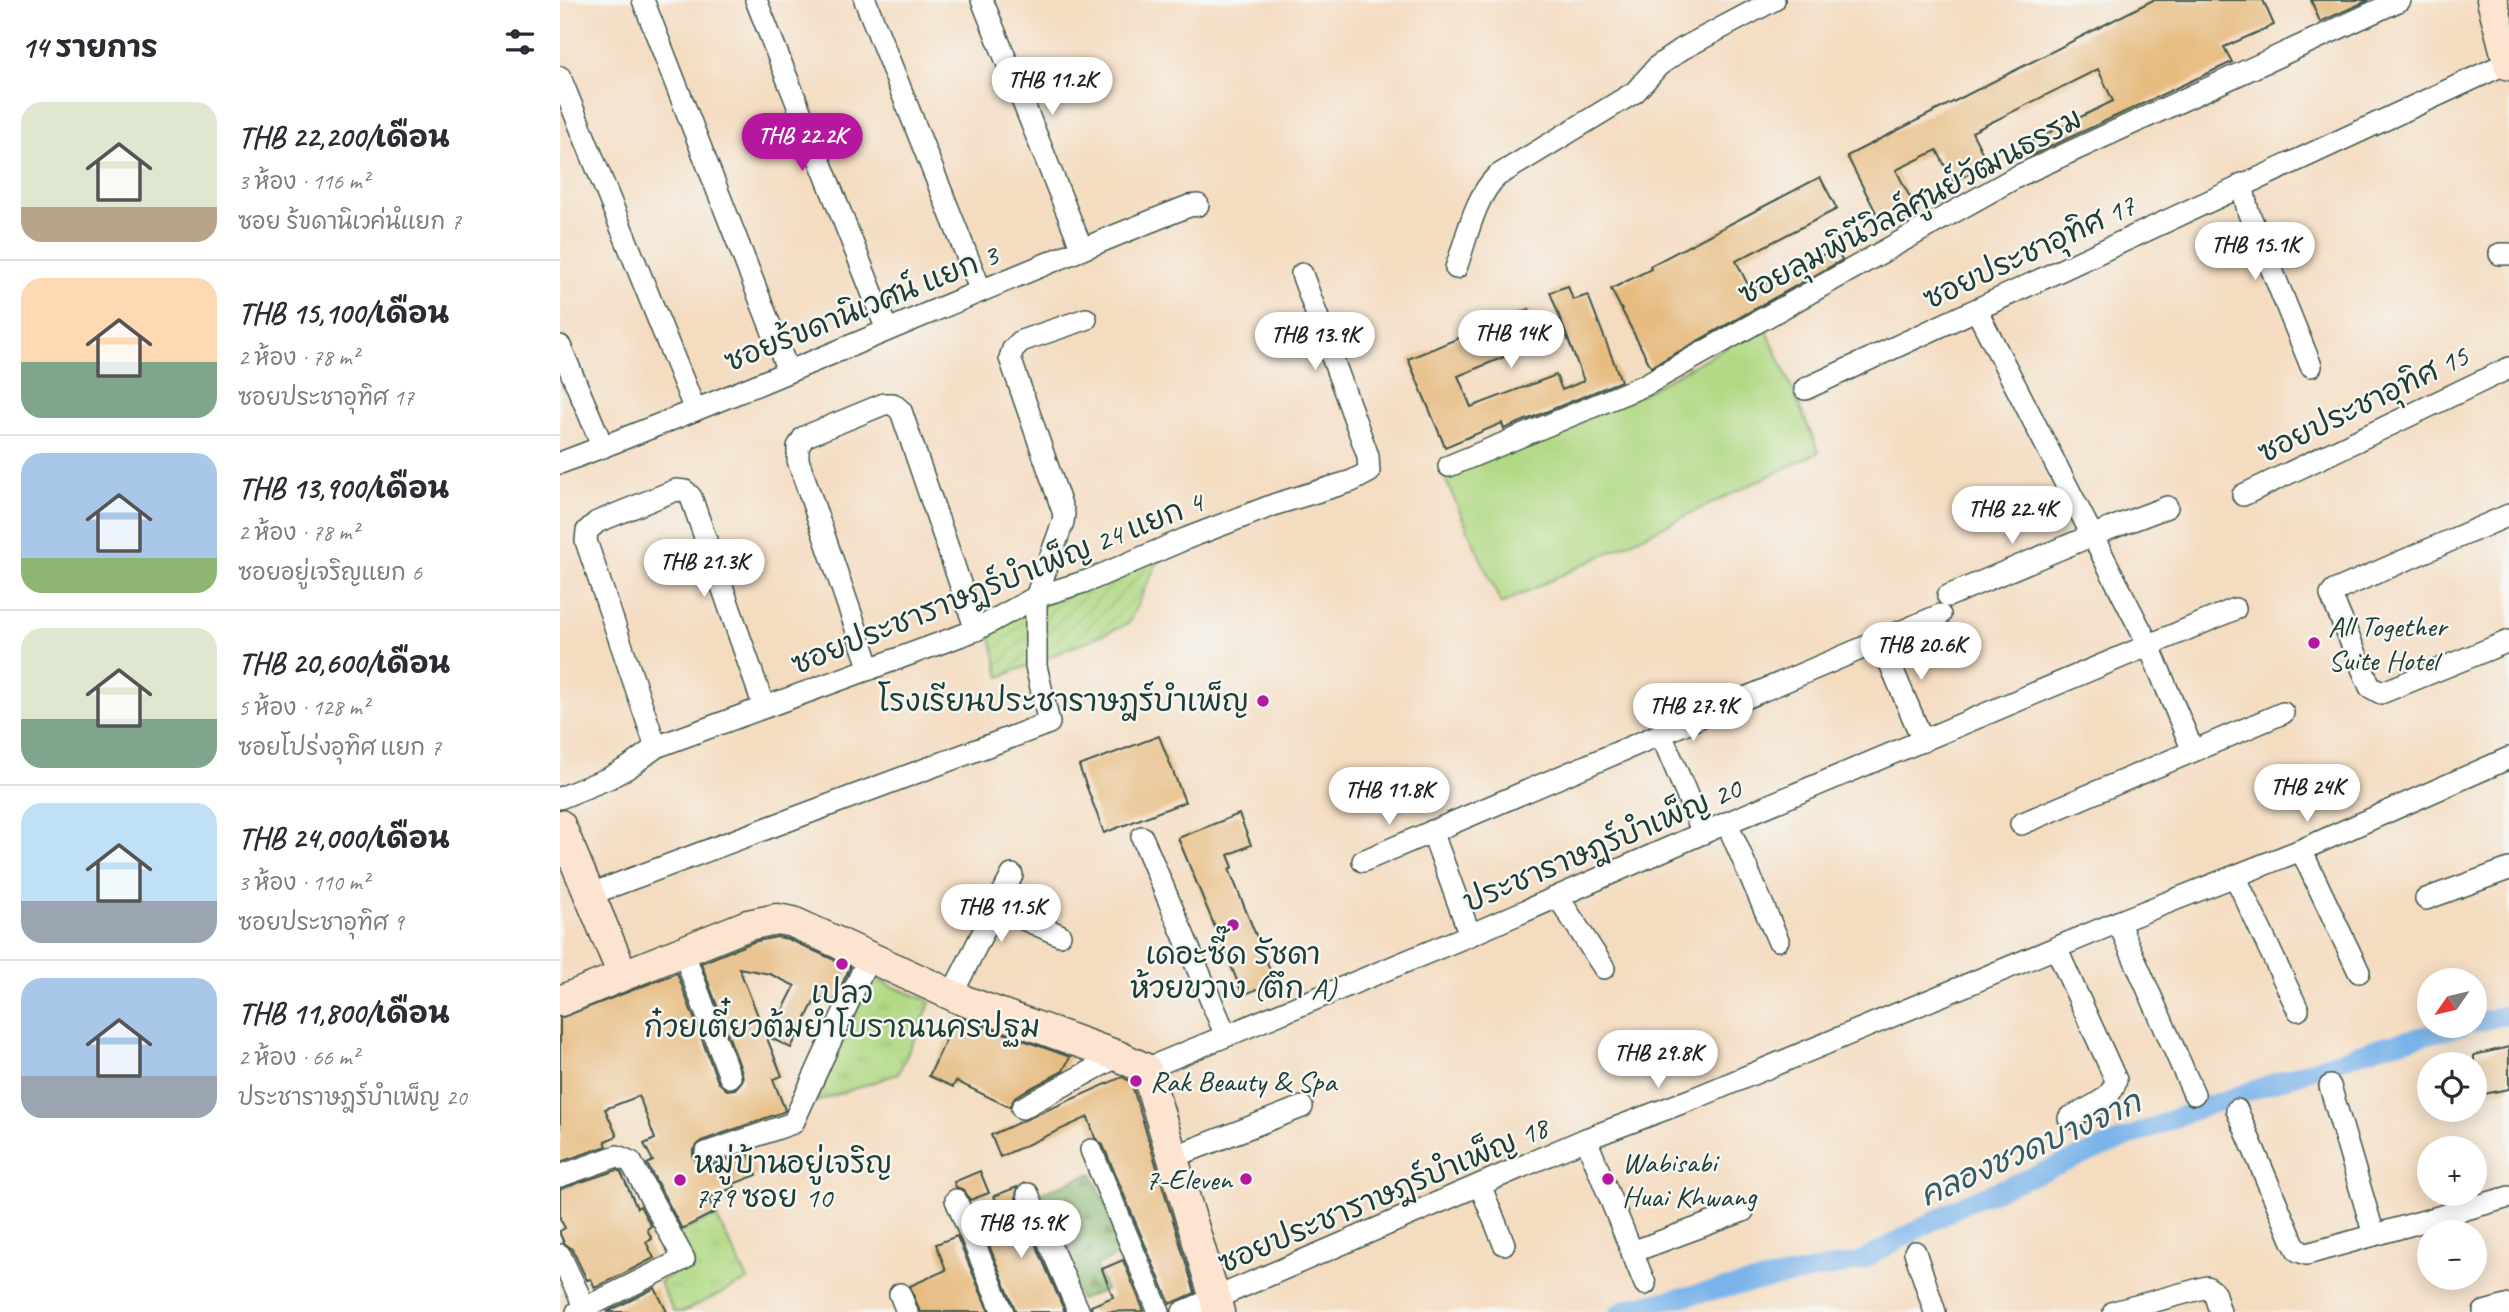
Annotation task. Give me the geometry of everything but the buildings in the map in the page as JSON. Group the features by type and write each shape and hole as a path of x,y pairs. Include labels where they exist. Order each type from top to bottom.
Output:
{"street":[{"path":"643,0 788,371"},
{"path":"756,0 887,330"},
{"path":"865,0 981,291"},
{"path":"982,0 1082,249"},
{"path":"1456,268 1480,202 1497,176 1634,92 1658,66 1682,49 1774,0"},
{"name":"ซอยลุมพินีวิลล์ศูนย์วัฒนธรรม","path":"1449,466 1645,384 2018,176 2400,0"},
{"path":"2492,0 2509,63"},
{"name":"ซอยประชาอุทิศ 17","path":"1805,389 1977,311 2242,184 2509,63"},
{"path":"560,77 695,410"},
{"path":"2242,184 2249,211 2311,366"},
{"name":"ซอยร้ขดานิเวศน์ แยก 3","path":"560,463 1192,206"},
{"name":"ซอยประชาราษฎร์บำเพ็ญ 24 แยก 4","path":"560,798 619,773 656,747 976,630 1036,597 1090,580 1185,539 1276,504 1352,481 1369,472 1367,456 1302,274"},
{"path":"1977,311 2149,646 2193,751"},
{"path":"591,894 1049,723 1036,666 1036,597 1064,514 1010,358 1013,349 1021,341 1086,319"},
{"path":"560,346 603,447"},
{"name":"ซอยประชาอุทิศ 15","path":"2244,495 2509,368"},
{"path":"870,668 798,460 798,447 804,437 884,404 893,404 901,411 976,630"},
{"path":"656,747 586,541 587,531 597,522 676,490 685,491 691,497 764,707"},
{"path":"1363,861 1880,640 1944,605 2093,535 2167,507"},
{"path":"2509,516 2334,591 2331,595 2370,687 2381,693 2509,641"},
{"name":"ประชาราษฎร์บำเพ็ญ 20","path":"1146,1069 1470,935 1703,833 2235,609"},
{"path":"1880,640 1923,741"},
{"path":"2021,824 2283,713"},
{"path":"1661,734 1703,833"},
{"name":"ซอยประชาราษฎร์บำเพ็ญ 18","path":"1183,1312 1217,1306 1586,1139 1695,1098 2118,922 2301,850 2509,758"},
{"path":"1727,823 1778,940"},
{"path":"560,825 623,975"},
{"path":"1432,831 1470,935"},
{"path":"1142,837 1226,1037"},
{"path":"2301,850 2359,972"},
{"path":"2426,899 2509,869"},
{"path":"952,994 1012,875"},
{"path":"2235,876 2298,1010"},
{"path":"1558,897 1604,968"},
{"path":"996,908 1060,935"},
{"path":"560,1001 748,925 777,919 793,922 965,1001 1118,1056 1146,1069 1217,1306"},
{"path":"2118,922 2194,1094"},
{"path":"2056,948 2116,1080 2114,1090 2106,1098 2069,1118"},
{"path":"683,951 730,1077"},
{"path":"706,1153 793,1122 869,957"},
{"path":"1022,1108 1118,1056"},
{"path":"2330,1086 2374,1235"},
{"path":"1172,1157 1302,1107"},
{"path":"2237,1110 2293,1242 2298,1251 2307,1254 2509,1197"},
{"path":"1586,1139 1645,1284"},
{"path":"1091,1150 1159,1312"},
{"path":"560,1176 617,1156 631,1161 684,1259 581,1310 560,1255"},
{"path":"1480,1185 1504,1244"},
{"path":"1028,1194 1079,1312"},
{"path":"956,1200 1003,1312"},
{"path":"1632,1252 1743,1211"},
{"path":"1916,1252 1935,1312"},
{"path":"2114,1312 2207,1287 2214,1292 2220,1312"},
{"path":"2484,1312 2509,1305"}],"green space":[{"path":"1765,326 1819,452 1501,604 1444,476 1630,400"},
{"path":"1162,553 1128,624 1000,677 989,628"},
{"path":"872,978 931,1002 898,1074 815,1102"},
{"path":"1092,1173 1126,1253 1096,1265 1106,1290 1080,1300 1035,1195"},
{"path":"716,1216 748,1280 683,1312 674,1312 659,1282 694,1263 679,1233"}],"waterway":[{"name":"คลองชวดบางจาก","path":"2487,1020 2509,1014"},
{"name":"คลองชวดบางจาก","path":"1620,1312 1632,1307 1861,1261 1964,1204 2195,1110 2381,1046 2417,1037"}],"place":[{"name":"All Together Suite Hotel","path":"2314,643"},
{"name":"โรงเรียนประชาราษฎร์บำเพ็ญ","path":"1263,701"},
{"name":"เดอะซี๊ด รัชดา ห้วยขวาง (ตึก A)","path":"1233,925"},
{"name":"เปลว ก๋วยเตี๋ยวต้มยำโบราณนครปฐม","path":"842,964"},
{"name":"Rak Beauty & Spa","path":"1136,1081"},
{"name":"7-Eleven","path":"1246,1179"},
{"name":"Wabisabi Huai Khwang","path":"1608,1179"},
{"name":"หมู่บ้านอยู่เจริญ 779 ซอย 10","path":"680,1180"}]}
